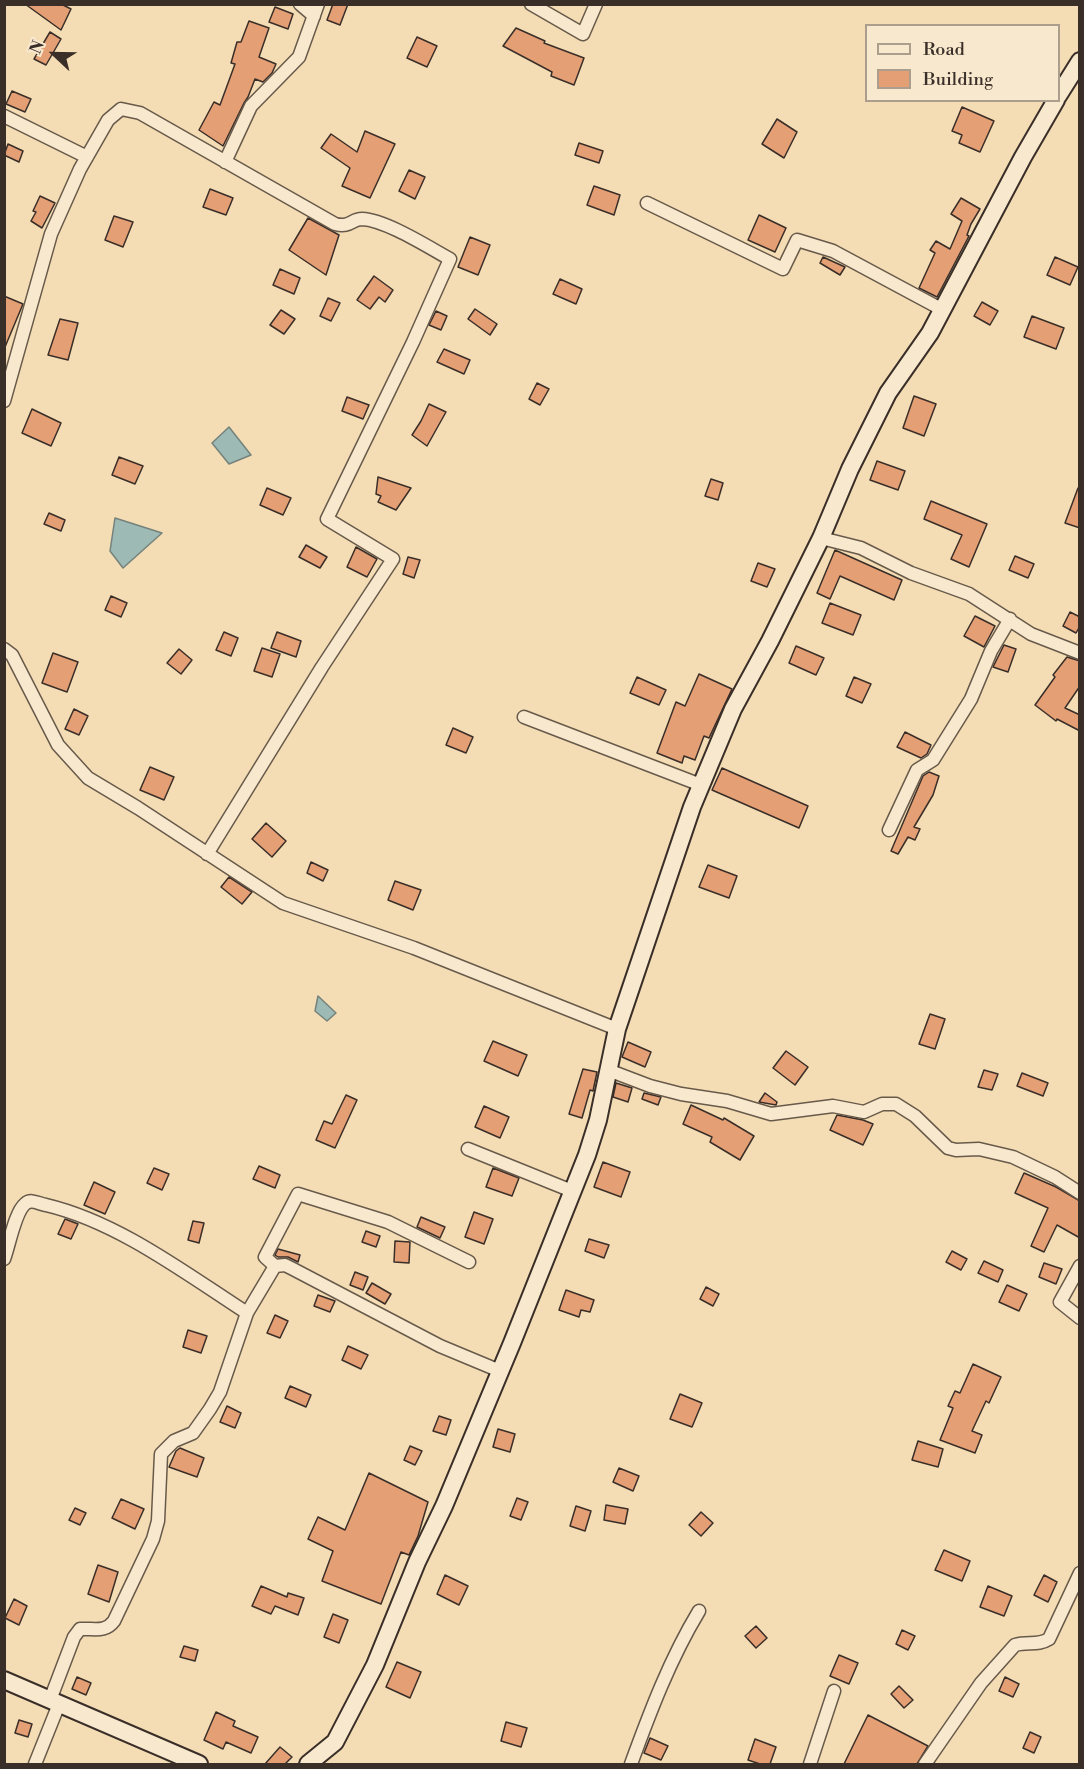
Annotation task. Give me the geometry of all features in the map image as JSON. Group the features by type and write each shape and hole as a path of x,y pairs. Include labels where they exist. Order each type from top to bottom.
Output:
{"main road":[{"path":"1060,94 1080,61"},
{"path":"308,1764 334,1742 375,1665 500,1371 587,1155 617,1029 692,807 733,709 821,538 850,469 888,393 930,333 1023,157 1055,102"},
{"path":"4,1680 199,1764"}],"street":[{"path":"225,162 251,106 298,57 316,10 300,4"},
{"path":"531,4 583,34 596,4"},
{"path":"4,401 51,234 87,157 108,120 121,109 140,113 335,224 345,226 360,219 385,225 450,259 413,342 327,519 393,559 322,667 207,854"},
{"path":"4,116 87,157"},
{"path":"647,203 783,269 797,240 833,251 943,310"},
{"path":"821,538 861,548 911,573 969,594 1031,633 1080,653"},
{"path":"889,830 917,770 933,760 971,699 991,651 1010,619"},
{"path":"4,649 12,655 58,745 87,778 138,808 283,903 414,948 617,1029"},
{"path":"524,717 701,785"},
{"path":"608,1070 650,1086 681,1094 727,1101 771,1114 832,1106 864,1112 882,1104 896,1104 915,1116 948,1148 979,1149 1013,1157 1055,1177 1080,1193"},
{"path":"468,1149 572,1191"},
{"path":"470,1262 388,1222 298,1194 265,1257 275,1266 285,1265 440,1346 500,1371"},
{"path":"4,1259 19,1211 25,1203 31,1201 65,1210 97,1223 159,1256 247,1313"},
{"path":"35,1764 74,1637 80,1629 109,1628 153,1539 158,1521 161,1454 174,1441 193,1433 210,1409 220,1392 247,1313 275,1266"},
{"path":"1080,1266 1060,1302 1080,1318"},
{"path":"925,1764 981,1683 1015,1645 1043,1643 1049,1639 1080,1573"},
{"path":"631,1764 671,1664 699,1611"},
{"path":"810,1764 834,1691"}],"water":[{"path":"229,427 251,455 229,464 212,443"},
{"path":"115,518 162,533 123,568 110,551"},
{"path":"318,996 336,1013 327,1021 315,1011"}],"building":[{"path":"25,4 61,4 71,9 61,30"},
{"path":"333,4 348,4 340,25 327,20"},
{"path":"275,7 293,14 288,29 269,22"},
{"path":"249,21 269,28 259,57 276,64 272,73 263,82 255,79 223,146 199,130 214,102 220,105 235,64 231,63 237,42 241,42"},
{"path":"516,28 545,41 544,43 584,58 574,85 551,76 552,72 503,46"},
{"path":"50,32 61,39 46,65 34,59"},
{"path":"417,37 437,46 427,67 407,58"},
{"path":"12,91 31,99 25,112 6,104"},
{"path":"962,107 994,121 980,152 959,143 962,135 952,131"},
{"path":"777,119 797,132 784,158 762,144"},
{"path":"365,131 395,144 370,198 342,186 350,168 321,148 331,134 357,152"},
{"path":"579,143 603,151 599,163 575,155"},
{"path":"8,144 23,151 19,162 4,155"},
{"path":"409,170 425,177 415,199 399,191"},
{"path":"594,186 620,195 614,215 587,205"},
{"path":"210,189 233,198 226,215 203,207"},
{"path":"40,196 55,203 42,228 31,221"},
{"path":"961,198 980,209 971,224 967,235 969,236 937,297 919,288 935,253 930,250 936,241 950,249 962,221 951,214"},
{"path":"759,215 786,228 775,252 748,240"},
{"path":"114,216 133,222 123,247 105,240"},
{"path":"308,218 339,235 326,275 289,250"},
{"path":"470,237 490,245 478,275 458,267"},
{"path":"823,257 845,267 840,275 820,263"},
{"path":"1055,257 1078,267 1070,285 1047,275"},
{"path":"280,269 300,278 294,294 273,285"},
{"path":"374,276 393,290 385,302 379,297 370,309 357,300"},
{"path":"560,279 582,289 576,304 553,294"},
{"path":"4,296 23,304 5,347 4,347"},
{"path":"328,298 340,303 331,321 320,316"},
{"path":"982,302 998,311 990,325 974,316"},
{"path":"475,309 497,324 490,335 468,319"},
{"path":"281,310 295,319 284,334 270,325"},
{"path":"436,311 447,316 441,330 429,325"},
{"path":"1032,316 1064,328 1056,349 1024,337"},
{"path":"60,319 78,323 68,360 48,355"},
{"path":"444,349 470,360 464,374 437,362"},
{"path":"537,383 549,389 540,405 529,399"},
{"path":"914,396 936,404 924,436 903,428"},
{"path":"347,397 369,405 363,419 342,411"},
{"path":"429,404 446,412 427,446 412,435"},
{"path":"32,409 61,423 51,446 22,433"},
{"path":"119,457 143,466 135,484 112,475"},
{"path":"877,461 905,471 898,490 870,480"},
{"path":"378,477 411,488 396,510 378,502 381,496 376,494"},
{"path":"711,479 723,483 718,500 705,496"},
{"path":"267,488 291,498 283,515 260,505"},
{"path":"1078,488 1080,488 1080,528 1065,523"},
{"path":"931,501 987,524 969,567 951,559 962,535 924,519"},
{"path":"49,513 65,520 61,531 44,524"},
{"path":"306,545 327,557 320,568 299,557"},
{"path":"356,547 377,559 367,577 347,567"},
{"path":"835,550 902,580 894,600 840,576 830,599 817,593"},
{"path":"1015,556 1034,564 1028,578 1009,570"},
{"path":"408,557 420,560 414,578 403,574"},
{"path":"758,563 775,569 767,587 751,581"},
{"path":"111,596 127,603 121,617 105,610"},
{"path":"830,603 861,615 853,635 822,623"},
{"path":"1070,612 1080,617 1080,626 1076,633 1063,626"},
{"path":"975,616 995,626 984,647 964,636"},
{"path":"224,632 238,638 231,656 216,650"},
{"path":"277,632 301,641 296,657 271,648"},
{"path":"1004,645 1016,649 1008,672 993,667"},
{"path":"796,646 824,658 816,675 789,663"},
{"path":"262,648 280,654 272,677 254,671"},
{"path":"179,649 192,660 181,674 167,663"},
{"path":"53,653 78,662 67,692 42,683"},
{"path":"1067,657 1080,661 1080,686 1065,708 1080,715 1080,731 1057,719 1056,721 1035,705"},
{"path":"699,674 732,689 709,738 704,736 695,760 684,756 682,763 657,753 676,702 685,706"},
{"path":"637,677 666,690 659,705 630,693"},
{"path":"854,677 871,684 862,703 846,696"},
{"path":"74,709 88,716 79,735 65,729"},
{"path":"453,728 473,737 466,753 446,745"},
{"path":"905,732 931,745 927,754 921,758 897,747"},
{"path":"150,767 174,777 164,800 140,790"},
{"path":"722,768 808,806 799,828 712,790"},
{"path":"929,772 939,776 933,795 914,827 920,829 915,840 908,837 898,854 891,851 923,776"},
{"path":"266,823 286,841 272,857 252,839"},
{"path":"311,862 328,870 323,881 307,873"},
{"path":"708,865 737,876 729,898 699,887"},
{"path":"229,877 252,892 242,904 221,887"},
{"path":"395,881 421,890 413,910 388,900"},
{"path":"930,1014 945,1019 935,1049 919,1044"},
{"path":"493,1041 527,1055 518,1076 484,1061"},
{"path":"628,1042 651,1052 645,1067 622,1057"},
{"path":"786,1051 808,1067 795,1085 773,1068"},
{"path":"583,1069 597,1072 593,1091 590,1090 582,1118 569,1114"},
{"path":"984,1070 998,1074 992,1090 978,1087"},
{"path":"1022,1073 1048,1083 1043,1096 1017,1086"},
{"path":"616,1083 632,1088 628,1102 613,1097"},
{"path":"644,1093 661,1097 658,1105 642,1099"},
{"path":"765,1093 777,1102 776,1105 759,1102"},
{"path":"346,1095 357,1100 335,1148 316,1140 324,1121 332,1124"},
{"path":"691,1105 723,1120 724,1118 754,1136 740,1160 710,1142 712,1137 683,1124"},
{"path":"484,1106 509,1117 500,1138 475,1127"},
{"path":"837,1115 873,1124 863,1145 830,1130"},
{"path":"603,1162 630,1172 621,1197 594,1187"},
{"path":"259,1166 280,1175 275,1188 253,1179"},
{"path":"154,1168 169,1174 162,1190 147,1183"},
{"path":"493,1168 519,1178 512,1196 486,1187"},
{"path":"1024,1173 1080,1201 1080,1238 1057,1225 1044,1252 1031,1246 1048,1208 1015,1193"},
{"path":"94,1182 115,1192 105,1214 84,1205"},
{"path":"474,1212 493,1219 484,1244 465,1237"},
{"path":"421,1217 445,1227 440,1238 417,1227"},
{"path":"65,1219 78,1224 71,1239 58,1234"},
{"path":"193,1221 204,1223 199,1243 188,1240"},
{"path":"366,1231 380,1236 376,1247 362,1242"},
{"path":"589,1239 609,1245 604,1258 585,1251"},
{"path":"395,1241 410,1242 409,1263 394,1262"},
{"path":"278,1249 300,1255 298,1262 288,1257 278,1257 275,1255"},
{"path":"952,1251 967,1259 961,1270 946,1262"},
{"path":"984,1261 1003,1270 998,1282 978,1273"},
{"path":"1044,1263 1062,1269 1056,1284 1039,1277"},
{"path":"355,1272 368,1277 363,1290 350,1285"},
{"path":"372,1283 391,1294 385,1304 366,1293"},
{"path":"1007,1285 1027,1294 1019,1311 999,1302"},
{"path":"706,1287 719,1294 713,1306 700,1299"},
{"path":"566,1290 594,1300 590,1312 581,1310 579,1317 559,1310"},
{"path":"318,1295 335,1301 330,1312 314,1306"},
{"path":"275,1315 288,1321 280,1338 267,1333"},
{"path":"188,1330 207,1336 201,1353 183,1347"},
{"path":"348,1346 368,1355 361,1369 342,1360"},
{"path":"973,1364 1001,1377 989,1403 986,1401 972,1431 982,1435 975,1453 940,1440 953,1408 948,1406 955,1391 960,1393"},
{"path":"290,1386 311,1395 306,1407 285,1398"},
{"path":"680,1394 702,1403 692,1427 670,1419"},
{"path":"227,1406 241,1413 235,1428 220,1422"},
{"path":"439,1416 451,1420 446,1435 433,1431"},
{"path":"498,1429 515,1434 510,1452 493,1447"},
{"path":"918,1441 943,1449 938,1467 912,1460"},
{"path":"410,1446 422,1451 415,1465 404,1460"},
{"path":"180,1448 204,1458 197,1477 169,1467 176,1451"},
{"path":"619,1468 639,1476 633,1491 613,1482"},
{"path":"369,1473 428,1502 418,1536 409,1555 401,1552 381,1604 322,1581 333,1551 308,1539 318,1517 345,1530"},
{"path":"517,1498 528,1502 521,1520 510,1516"},
{"path":"121,1499 144,1509 135,1529 112,1518"},
{"path":"606,1505 628,1509 625,1524 604,1520"},
{"path":"576,1506 591,1511 585,1531 570,1526"},
{"path":"75,1508 86,1513 80,1525 69,1520"},
{"path":"701,1512 713,1523 701,1536 689,1525"},
{"path":"944,1550 970,1561 962,1581 935,1570"},
{"path":"98,1565 118,1572 109,1602 88,1594"},
{"path":"445,1575 468,1586 459,1605 437,1594"},
{"path":"1044,1575 1057,1582 1048,1602 1034,1595"},
{"path":"261,1586 287,1597 288,1593 304,1598 298,1615 275,1606 271,1614 252,1606"},
{"path":"988,1586 1012,1596 1004,1616 980,1607"},
{"path":"14,1599 27,1606 19,1625 5,1618"},
{"path":"333,1614 348,1620 339,1643 324,1637"},
{"path":"756,1626 767,1638 756,1648 745,1636"},
{"path":"902,1630 915,1636 908,1650 896,1644"},
{"path":"184,1646 198,1650 195,1661 180,1657"},
{"path":"839,1655 858,1663 849,1684 830,1676"},
{"path":"397,1662 421,1672 410,1698 386,1687"},
{"path":"77,1677 91,1683 86,1695 72,1689"},
{"path":"1005,1677 1019,1684 1013,1697 999,1691"},
{"path":"899,1686 913,1700 904,1708 891,1694"},
{"path":"216,1712 235,1721 233,1726 258,1737 251,1753 226,1742 223,1749 204,1740"},
{"path":"868,1715 928,1746 917,1764 844,1764"},
{"path":"19,1720 32,1724 28,1737 15,1733"},
{"path":"506,1722 527,1728 521,1747 501,1741"},
{"path":"1030,1732 1041,1737 1034,1753 1023,1748"},
{"path":"650,1738 668,1746 661,1760 644,1753"},
{"path":"755,1739 776,1747 770,1764 748,1760"},
{"path":"280,1747 292,1757 285,1764 265,1764"}]}
